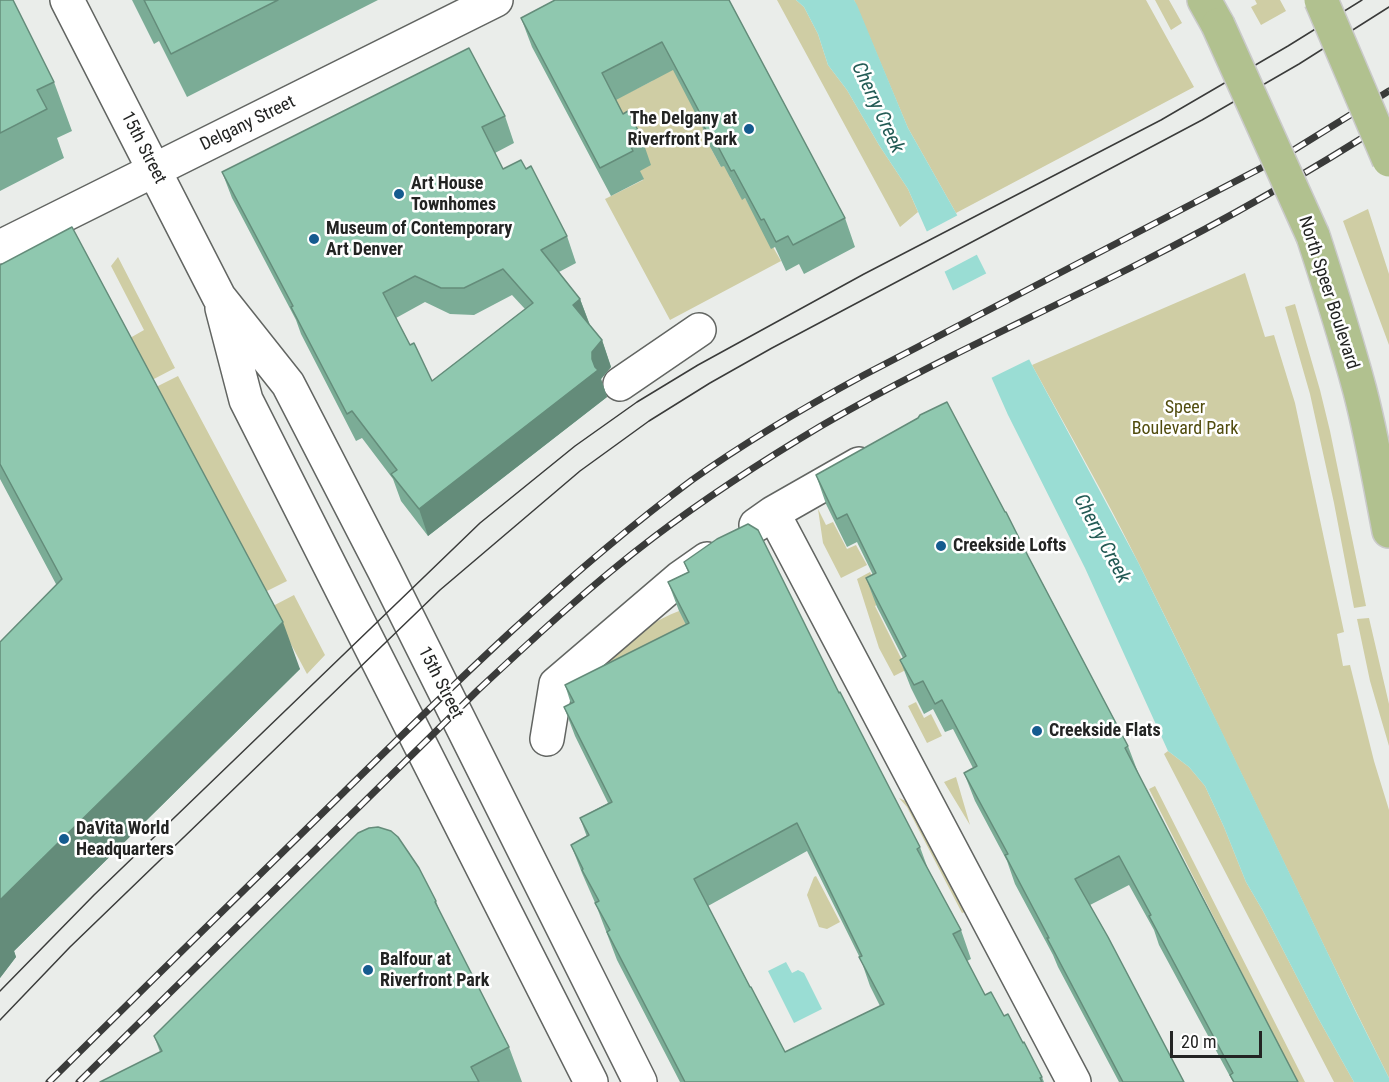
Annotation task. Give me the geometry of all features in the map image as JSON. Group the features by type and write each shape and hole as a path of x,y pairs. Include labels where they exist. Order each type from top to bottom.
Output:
{"main road":[{"name":"15th Street","path":"67,0 219,297 288,384 384,570 640,1082"},
{"name":"Delgany Street","path":"0,247 496,0"},
{"path":"1321,0 1389,160"},
{"name":"North Speer Boulevard","path":"1211,13 1313,236 1360,392 1389,531"},
{"name":"15th Street","path":"219,297 246,400 591,1082"},
{"path":"620,384 699,330"},
{"path":"547,739 556,684 680,578 773,513 887,448"},
{"path":"773,513 1074,1082"}],"green space":[{"path":"777,0 796,0 804,7 818,34 828,65 847,90 908,189 918,212 900,227"},
{"path":"854,0 1146,0 1194,87 956,213 908,128"},
{"path":"1155,0 1169,0 1182,23 1171,30"},
{"path":"1255,0 1280,0 1286,11 1261,25 1251,7 1257,4"},
{"path":"670,59 700,102 708,143 721,167 730,163 730,178 742,199 745,198 781,261 670,320 605,199 643,180 612,101 652,81"},
{"path":"1368,209 1389,274 1389,345 1343,221"},
{"path":"118,257 175,368 152,380 130,338 144,330 111,266"},
{"name":"Speer Boulevard Park","path":"1245,273 1265,337 1274,335 1295,403 1344,632 1337,634 1343,666 1350,665 1389,810 1389,1078 1139,564 1032,365"},
{"path":"1295,304 1330,431 1366,606 1354,608 1310,394 1285,307"},
{"path":"178,376 287,581 265,592 156,387"},
{"path":"818,509 826,525 833,522 847,549 856,545 867,565 841,578 823,543"},
{"path":"870,572 885,600 875,606 903,662 1045,599 894,676 879,648 857,579"},
{"path":"294,595 325,655 307,674 271,607"},
{"path":"679,611 700,652 575,714 567,693 634,636 648,626"},
{"path":"1369,618 1389,704 1389,746 1370,681 1357,619"},
{"path":"916,702 924,718 931,714 942,736 927,743 908,706"},
{"path":"1168,751 1189,767 1205,786 1246,882 1354,1082 1334,1082 1164,754"},
{"path":"956,777 970,825 944,782"},
{"path":"1155,786 1305,1082 1297,1082 1149,789"},
{"path":"899,798 908,802 965,912 962,913 907,807"},
{"path":"816,876 840,922 827,929 819,927 807,895"}],"water":[{"name":"Cherry Creek","path":"796,0 854,0 857,5 908,128 956,213 1032,365 1138,562 1389,1082 1354,1082 1246,882 1205,786 1189,767 1168,751 1085,568 1008,415 908,189 847,90 828,65 818,34 804,7"},
{"path":"786,962 792,973 798,970 804,973 822,1009 794,1023 768,971"}],"pier":[{"path":"960,214 980,253 942,273 924,233"},
{"path":"989,272 1032,358 989,379 950,292"}],"building":[{"path":"0,0 13,0 54,82 37,90 47,109 0,133"},
{"path":"144,0 278,0 171,54"},
{"name":"The Delgany at Riverfront Park","path":"555,0 729,0 845,218 793,245 788,236 776,242 764,219 761,220 734,170 731,171 713,137 711,139 697,114 700,113 662,42 602,73 623,114 628,111 641,136 629,143 633,151 600,168 521,18"},
{"path":"469,48 505,116 482,127 503,169 521,160 526,169 531,166 567,236 541,250 580,299 573,305 602,340 592,352 592,359 598,370 419,509 391,474 397,470 352,411 347,414 222,172","holes":["503,269 533,303 432,381 414,343 410,345 383,293 415,276 441,288 464,288"]},
{"path":"72,227 283,622 0,900 0,642 62,579 0,464 0,265"},
{"path":"947,402 1128,746 1125,748 1298,1082 1234,1082 1230,1075 1233,1073 1119,856 1075,879 1184,1082 1123,1082 1005,855 1008,854 964,773 977,766 942,700 935,704 923,681 914,685 900,660 906,656 866,578 876,573 847,514 837,519 816,475"},
{"path":"748,524 758,530 839,693 920,847 917,849 961,930 953,934 985,995 991,992 1004,1016 1008,1014 1042,1077 1040,1078 1042,1082 685,1082 607,932 610,930 595,903 599,901 571,845 589,835 580,818 612,802 564,707 574,702 565,685 689,623 668,582 689,572 684,562 717,539","holes":["797,823 862,956 859,957 884,1004 785,1052 694,879"]},
{"name":"Balfour at Riverfront Park","path":"378,827 391,831 398,837 419,868 509,1047 471,1067 479,1082 100,1082 162,1051 154,1036 358,833"}],"tram line":[{"path":"0,991 94,895 480,523 575,446 637,402 698,365 864,274 1161,120 1362,0"},
{"path":"0,1020 70,947 440,590 580,471 649,421 710,383 1202,120 1299,64 1389,7"}],"railway":[{"path":"49,1082 470,670 600,553 692,480 755,438 842,387 1284,156 1389,91"},
{"path":"79,1082 478,690 586,592 674,522 757,466 860,404 1203,230 1389,121"}],"place":[{"name":"The Delgany at Riverfront Park","path":"749,129"},
{"name":"Art House Townhomes","path":"399,194"},
{"name":"Museum of Contemporary Art Denver","path":"314,239"},
{"name":"Creekside Lofts","path":"941,546"},
{"name":"Creekside Flats","path":"1037,731"},
{"name":"DaVita World Headquarters","path":"64,839"},
{"name":"Balfour at Riverfront Park","path":"368,970"}]}
